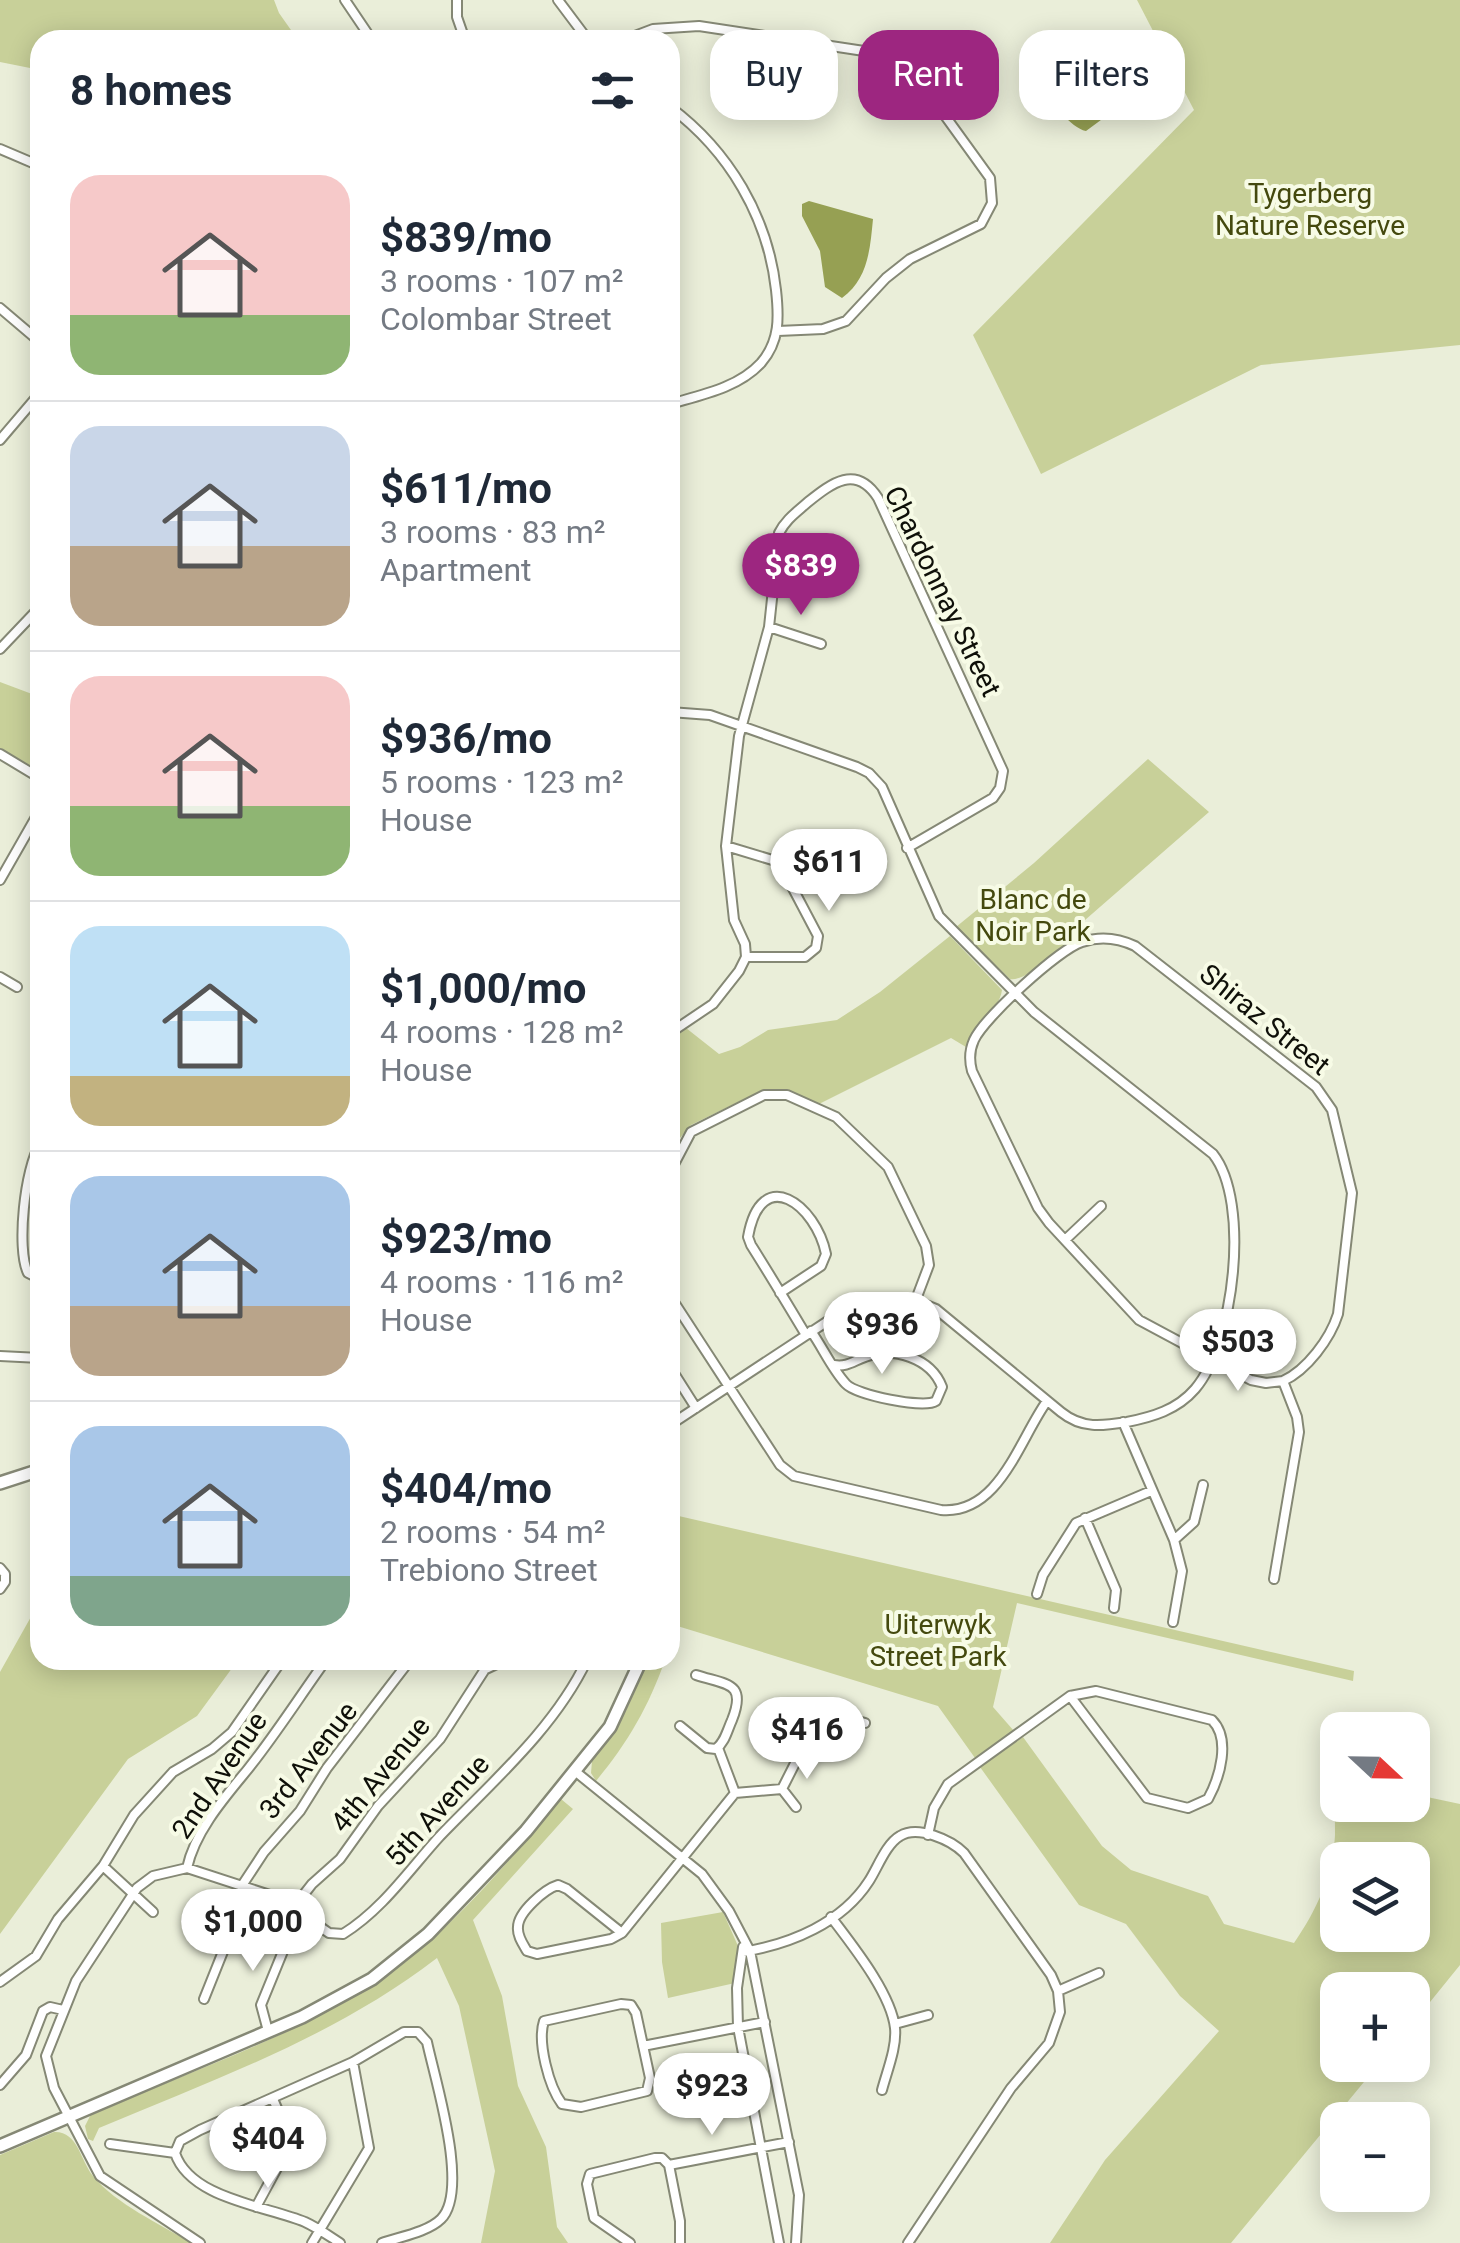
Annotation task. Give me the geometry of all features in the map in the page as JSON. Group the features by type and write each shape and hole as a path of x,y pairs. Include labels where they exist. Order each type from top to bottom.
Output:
{"street":[{"path":"345,0 365,30"},
{"path":"457,0 461,30"},
{"path":"558,0 580,30"},
{"path":"650,30 699,26 864,52 914,78 990,178 992,202 981,224 910,258 846,321 823,329 778,332"},
{"path":"680,115 725,162 760,224 776,284 778,332 769,352 746,376 713,392 680,401"},
{"path":"0,149 30,162"},
{"path":"0,308 30,334"},
{"path":"0,440 30,406"},
{"name":"Chardonnay Street","path":"746,957 734,920 726,846 742,726 769,627 778,538 784,524 833,483 850,479 868,485 878,498 1003,770 1002,782 993,798 908,848"},
{"path":"0,649 30,618"},
{"path":"769,627 821,644"},
{"path":"680,712 702,713 869,773 882,787 939,916 1016,994 1218,1160 1236,1227 1224,1328 1213,1360 1196,1388 1158,1415 1084,1425 1047,1401 944,1315 915,1302 854,1305 680,1419"},
{"path":"0,754 30,772"},
{"path":"0,880 30,828"},
{"path":"680,1026 714,1004 746,957 805,957 816,948 818,936 779,862 726,846"},
{"name":"Shiraz Street","path":"1213,1360 1139,1320 1038,1208 972,1071 970,1050 976,1036 1071,946 1098,938 1126,942 1144,951 1328,1100 1352,1192 1338,1314 1302,1369 1278,1382"},
{"path":"0,978 17,987"},
{"path":"680,1153 691,1132 764,1095 786,1095 836,1117 888,1167 928,1250 928,1264 915,1302"},
{"path":"30,1177 26,1190 24,1265 30,1274"},
{"path":"780,1292 820,1266 826,1254 808,1214 792,1200 778,1196 760,1207 748,1237 780,1292 809,1333 834,1366 851,1388 923,1406 936,1401 942,1387 938,1378 908,1354 874,1354 848,1366 834,1366"},
{"path":"1065,1240 1101,1206"},
{"path":"25,1214 30,1214"},
{"path":"680,1311 780,1466 790,1474 948,1511 970,1507 990,1493 1047,1401"},
{"path":"0,1356 30,1358"},
{"path":"1213,1360 1251,1380 1278,1382 1299,1425 1274,1579"},
{"path":"680,1383 696,1408"},
{"path":"1124,1422 1174,1540 1182,1580 1173,1622"},
{"path":"0,1483 30,1473"},
{"path":"1174,1540 1194,1522 1203,1485"},
{"path":"1037,1594 1042,1576 1070,1531 1085,1518 1152,1491"},
{"path":"1085,1518 1116,1590 1114,1608"},
{"path":"0,1568 5,1574 0,1589"},
{"path":"0,1982 36,1956 58,1919 103,1866 124,1828 164,1783 232,1732 275,1670"},
{"name":"2nd Avenue","path":"187,1868 230,1788 249,1768 319,1670"},
{"name":"3rd Avenue","path":"204,2000 245,1888 264,1852 300,1810 402,1670"},
{"name":"4th Avenue","path":"268,2032 260,2005 295,1912 312,1884 340,1859 378,1806 440,1739 484,1670"},
{"name":"5th Avenue","path":"295,1912 338,1935 378,1907 555,1714 580,1670"},
{"path":"0,2146 334,2002 407,1952 526,1832 576,1772 610,1727 637,1670"},
{"path":"696,1676 732,1687 739,1694 718,1748 735,1793"},
{"path":"928,1835 934,1808 948,1784 1070,1696 1096,1691 1212,1720 1222,1734 1223,1746 1208,1798 1188,1808 1142,1794 1070,1696"},
{"path":"782,1789 820,1714 826,1712 865,1722"},
{"path":"680,1726 706,1748 718,1748"},
{"path":"576,1772 683,1857 713,1888 743,1940 766,2022 799,2195 796,2243"},
{"path":"622,1933 558,1885 547,1890 524,1914 518,1929 525,1949 533,1954 611,1939 622,1933 735,1793 782,1789"},
{"path":"782,1789 796,1807"},
{"path":"747,1951 795,1940 831,1917 864,1889 898,1838 914,1832 953,1844 964,1854 1051,1974 1060,2012 1053,2036 1011,2088 908,2243"},
{"path":"103,1866 153,1912"},
{"path":"200,2243 100,2176 87,2158 46,2066 48,2050 63,2010 100,1942 132,1894 153,1876 187,1868 268,1893 295,1912"},
{"path":"831,1917 878,1987 895,2024 894,2046 882,2090"},
{"path":"747,1951 737,1988 738,2027 779,2243"},
{"path":"1058,1991 1098,1974"},
{"path":"627,2004 634,2008 643,2046 650,2078 644,2094 568,2107 556,2095 542,2026 549,2018 627,2004"},
{"path":"0,2085 26,2054 43,2011 50,2007 63,2010"},
{"path":"895,2024 928,2014"},
{"path":"643,2046 766,2022"},
{"path":"340,2243 320,2230 227,2198 182,2168 175,2152 187,2136 353,2062 413,2030 427,2042 454,2173 447,2210 440,2221 382,2243"},
{"path":"312,2243 369,2148 353,2062"},
{"path":"256,2207 289,2146 289,2136 273,2099"},
{"path":"669,2165 789,2142"},
{"path":"110,2144 175,2152"},
{"path":"630,2243 594,2218 588,2176 594,2171 655,2158 666,2160 669,2165 680,2221 680,2243"}],"green space":[{"path":"0,0 274,0 291,30 30,30 30,68 0,62"},
{"name":"Tygerberg Nature Reserve","path":"1137,0 1460,0 1460,345 1261,365 1041,474 973,335 1194,110 1185,93 1185,30 1153,30"},
{"path":"0,682 30,693 30,765 0,748"},
{"name":"Blanc de Noir Park","path":"1148,759 1209,812 1077,927 1081,936 1026,975 1010,979 956,927 1034,863"},
{"path":"950,936 1002,990 966,1047 951,1038 819,1104 783,1089 763,1090 691,1125 680,1138 680,1032 686,1028 719,1054 768,1030 837,1020 880,992"},
{"name":"Uiterwyk Street Park","path":"680,1516 1354,1671 1353,1681 1017,1603 993,1707 1014,1731 975,1758 938,1706 680,1627"},
{"path":"30,1619 30,1670 231,1670 197,1716 128,1759 0,1934 0,1672"},
{"path":"644,1670 661,1670 636,1724 596,1781 591,1773 592,1761 626,1711"},
{"path":"1023,1737 1102,1846 1131,1870 1208,1896 1224,1924 1294,1943 1320,1896 1320,1952 1430,1952 1430,1842 1334,1842 1335,1822 1430,1822 1430,1798 1460,1804 1460,1965 1430,2002 1430,1972 1320,1972 1320,2082 1364,2082 1347,2102 1320,2102 1320,2135 1231,2243 1050,2243 1105,2160 1219,2031 1180,1996 1126,1924 1079,1905 980,1767"},
{"path":"561,1799 573,1809 473,1920 502,1996 518,2086 546,2147 557,2227 568,2243 481,2243 495,2171 459,2006 437,1958 398,1986 316,2033 99,2128 93,2141 88,2139 85,2126 91,2114 303,2024 396,1969 472,1900"},
{"path":"723,1912 738,1946 735,1983 668,1998 661,1923"},
{"path":"54,2132 73,2141 93,2176 114,2196 191,2243 0,2243 0,2155"}],"shaded area":[{"path":"1068,120 1101,120 1086,131"},
{"path":"809,201 873,219 862,273 842,298 825,287 820,251 802,216 802,204"}]}
